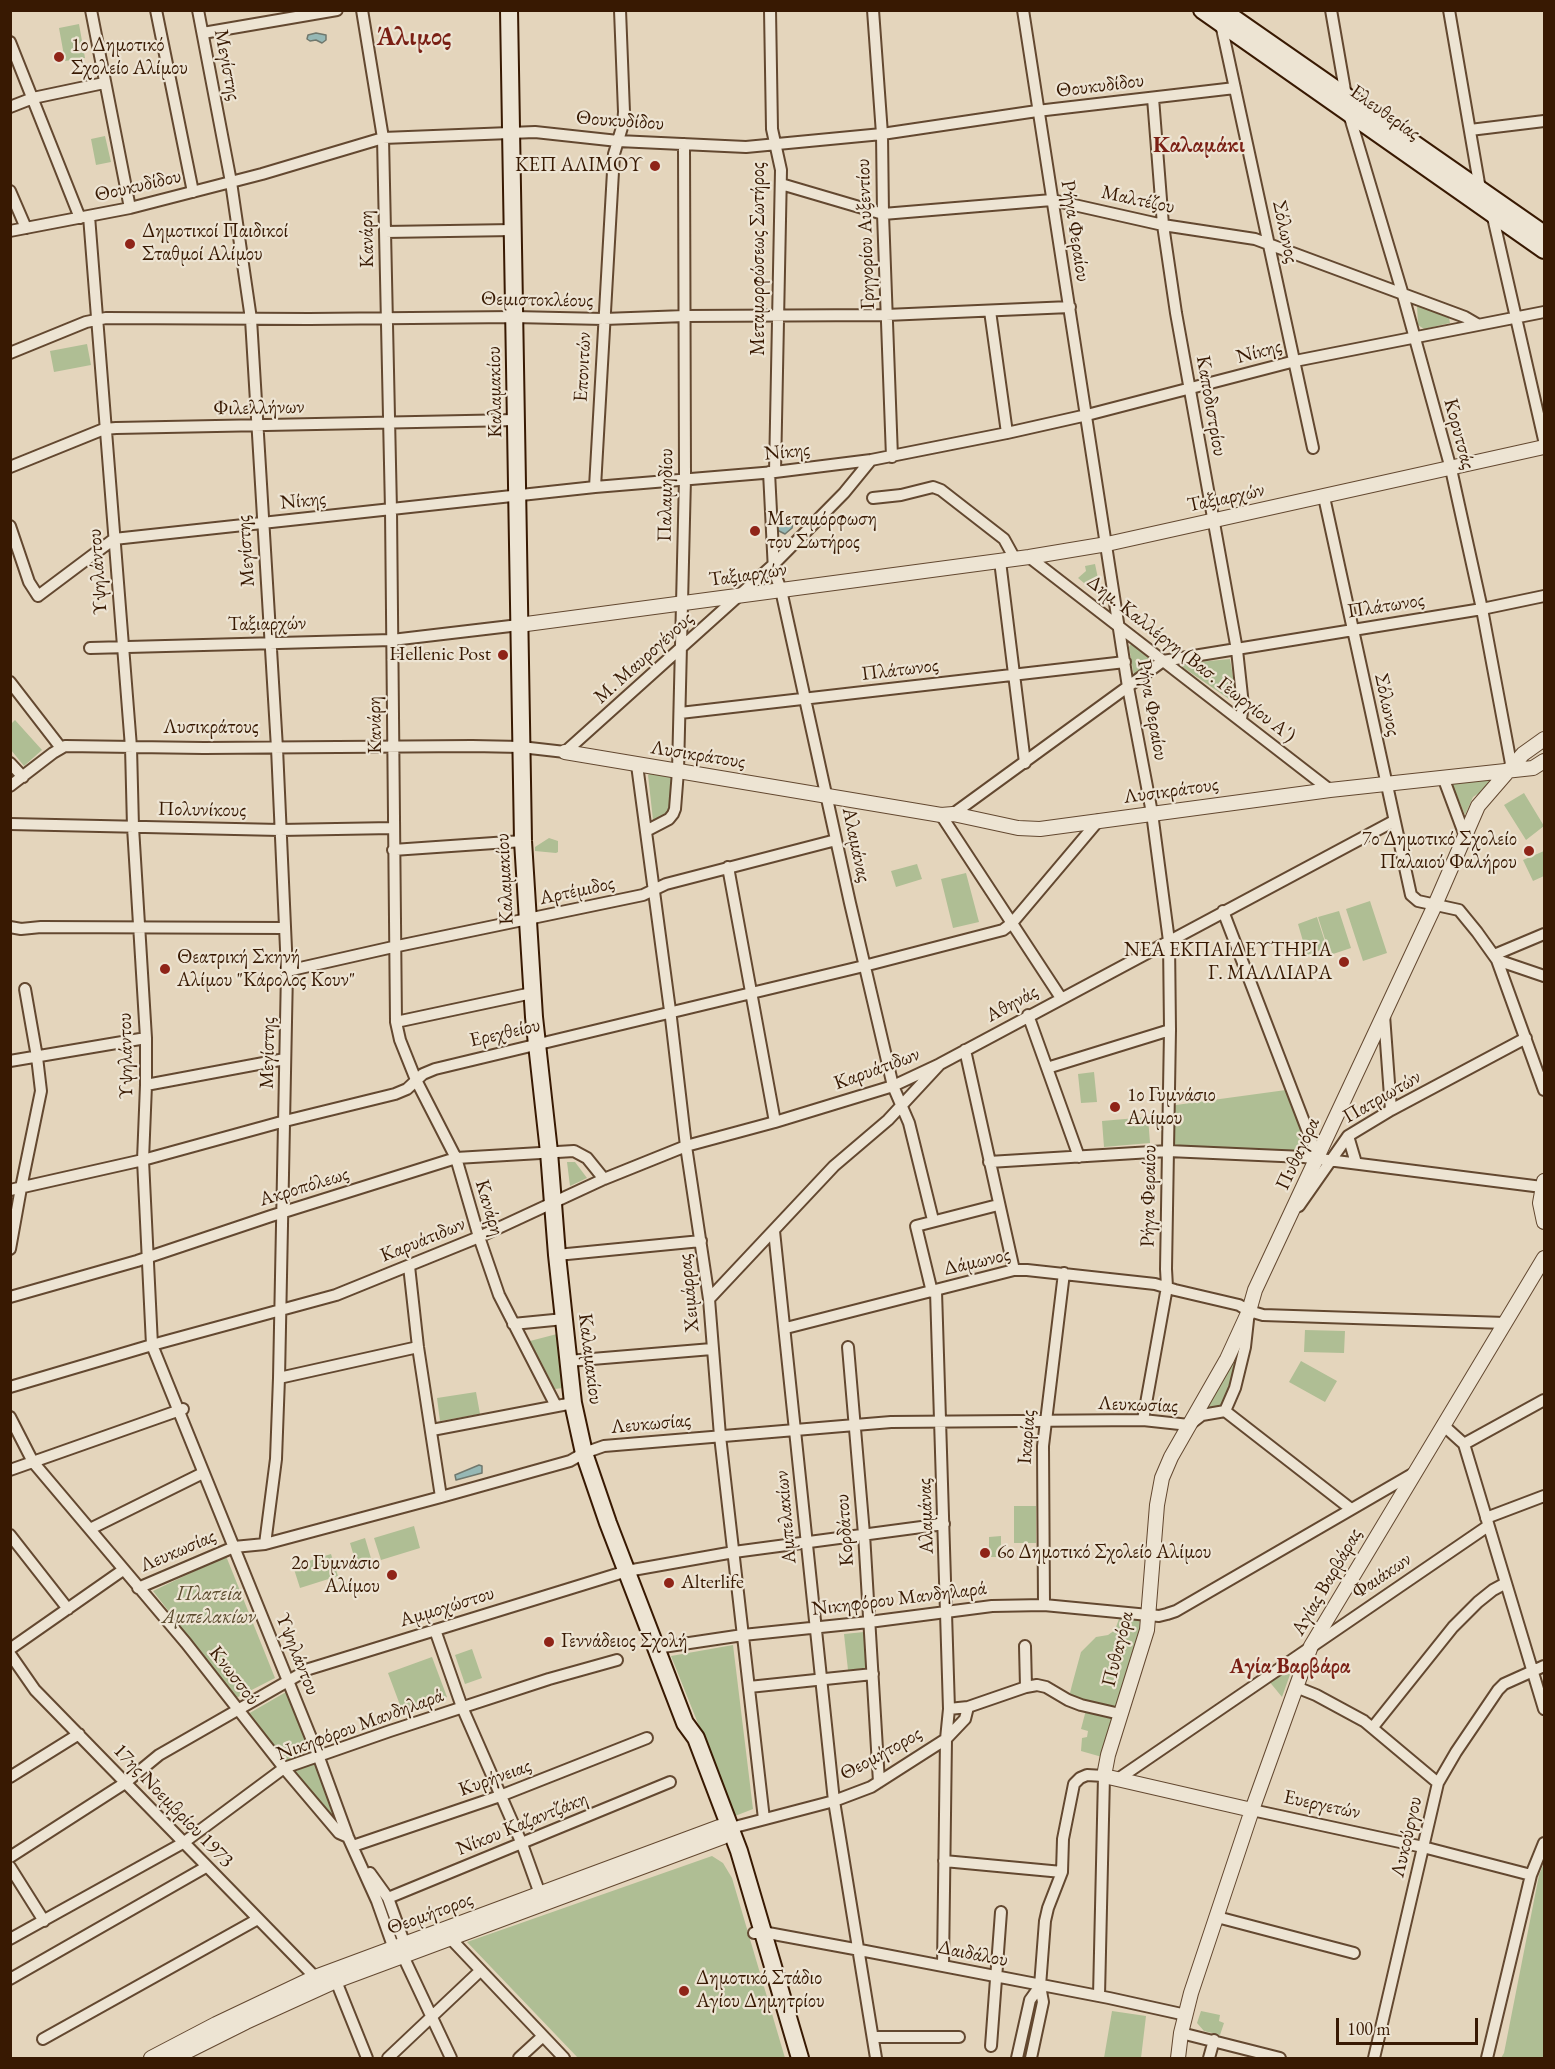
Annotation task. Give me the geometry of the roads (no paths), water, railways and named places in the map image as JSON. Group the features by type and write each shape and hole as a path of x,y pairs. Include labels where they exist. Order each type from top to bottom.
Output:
{"main road":[{"name":"Καλαμακίου","path":"509,10 523,841 532,993 573,1403 584,1453 685,1723 687,1743 724,1831 759,1934"},
{"name":"Ελευθερίας","path":"1202,10 1222,17 1325,81 1545,234"},
{"name":"Ελευθερίας","path":"1222,17 1349,114 1545,250"},
{"path":"759,1934 791,2058"},
{"path":"759,1934 800,2058"}],"street":[{"path":"91,10 130,208"},
{"path":"156,10 193,192"},
{"name":"Μεγίστης","path":"198,10 231,182 251,319 277,748 287,971 276,1459 265,1544"},
{"path":"203,33 338,10"},
{"name":"Κανάρη","path":"362,10 383,138 391,510 393,947 396,1022 400,1040 416,1080 456,1158 479,1238 499,1295 556,1406"},
{"name":"Επονιτών","path":"595,487 614,154 624,112 620,10"},
{"name":"Μεταμορφώσεως Σωτήρος","path":"770,10 771,114 775,145 781,163 772,472"},
{"name":"Γρηγορίου Αυξεντίου","path":"873,10 882,134 882,214 892,457"},
{"name":"Ρήγα Φεραίου","path":"1023,10 1037,111 1121,629 1128,687 1152,813 1169,941 1167,1287 1143,1420"},
{"path":"1331,10 1346,96"},
{"path":"1449,10 1480,189"},
{"name":"Σόλωνος","path":"1222,17 1235,88 1313,448"},
{"name":"Υψηλάντου","path":"10,42 84,217 97,320 131,747 133,827 146,1038 143,1160 152,1345 181,1410 203,1473 353,1847 401,1950"},
{"path":"1325,81 1336,73 1340,63"},
{"path":"10,107 33,98 104,83"},
{"name":"Θουκυδίδου","path":"10,231 130,208 231,182 383,138 535,132 618,141 746,147 882,134 1037,111 1235,88"},
{"name":"Καποδιστρίου","path":"1153,98 1162,225 1237,650 1243,705 1241,719"},
{"name":"Κορυτσάς","path":"1349,114 1403,295 1451,469 1482,609 1512,769"},
{"path":"1470,130 1545,121"},
{"name":"Παλαμηδίου","path":"646,831 669,819 673,814 678,771 685,478 684,144"},
{"name":"Μαλτέζου","path":"781,184 882,214 1052,200 1162,225 1255,239 1465,317 1477,324"},
{"path":"10,191 26,228"},
{"path":"1492,213 1545,440"},
{"path":"385,232 513,230"},
{"path":"1499,244 1510,232 1518,231"},
{"name":"Θεμιστοκλέους","path":"10,353 86,322 106,318 514,317 604,319 685,316 886,315 1070,307"},
{"path":"990,311 1007,433"},
{"name":"Νίκης","path":"114,539 595,487 772,472 892,457 1087,415 1295,361 1545,312"},
{"name":"Φιλελλήνων","path":"10,467 104,429 516,420"},
{"name":"Ταξιαρχών","path":"90,648 392,640 1015,559 1107,544 1545,447"},
{"name":"Μ. Μαυρογένους","path":"566,752 773,565 844,493 871,460"},
{"name":"Αλαμάνας","path":"772,472 773,565 781,590 864,966 893,1086 909,1122 933,1220 916,1226 934,1291 944,1524 949,1709 945,1740 943,1966"},
{"path":"873,498 933,488 941,490 1004,539 1015,559"},
{"name":"Σόλωνος","path":"1324,497 1411,895 1418,901 1435,905"},
{"path":"10,526 29,582 38,596 114,539"},
{"name":"Δημ. Καλλέργη (Βασ. Γεωργίου Α')","path":"1029,557 1330,789"},
{"path":"1000,561 1024,763"},
{"name":"Πλάτωνος","path":"1162,661 1482,609 1545,596"},
{"path":"1060,998 947,815 1024,763 1162,661"},
{"name":"Πλάτωνος","path":"680,713 1125,662"},
{"path":"10,682 61,748 10,786"},
{"name":"Πυθαγόρα","path":"1225,1411 1232,1397 1242,1358 1249,1311 1255,1290 1288,1221 1325,1159 1384,1014 1478,806 1523,754 1545,739"},
{"name":"Λυσικράτους","path":"61,748 521,747 566,752 1018,828 1040,829 1330,789 1533,768 1545,760"},
{"path":"10,763 23,777"},
{"name":"Χειμάρρας","path":"637,765 686,1146 709,1299 720,1436 764,1819"},
{"path":"1443,777 1465,836"},
{"path":"1012,923 1099,820"},
{"name":"Αθηνάς","path":"709,1299 834,1166 903,1106 940,1064 1394,821"},
{"name":"Πολυνίκους","path":"10,824 280,830 393,828"},
{"name":"Αρτέμιδος","path":"287,971 643,896 666,884 836,840"},
{"path":"393,850 523,841"},
{"path":"728,867 775,1122"},
{"path":"1435,905 1459,910 1496,957 1545,1090"},
{"path":"1223,911 1325,1159"},
{"name":"Ερεχθείου","path":"16,1189 143,1160 394,1094 407,1089 423,1074 435,1069 864,966 1003,930 1012,923"},
{"path":"10,927 285,928"},
{"path":"1496,957 1545,934"},
{"path":"1496,957 1545,976"},
{"path":"10,1249 16,1189 41,1091 25,989"},
{"path":"396,1022 532,993"},
{"name":"Πυθαγόρα","path":"1384,1014 1391,1110"},
{"path":"1028,1015 1079,1157"},
{"path":"1047,1068 1170,1030"},
{"path":"10,1061 146,1038"},
{"name":"Πατριωτών","path":"1325,1159 1348,1136 1391,1110 1526,1038"},
{"path":"965,1050 1014,1270"},
{"path":"146,1085 285,1059"},
{"name":"Καρυάτιδων","path":"10,1387 152,1345 336,1295 479,1238 604,1179 686,1146 893,1086 940,1064"},
{"name":"Πυθαγόρα","path":"1348,1136 1356,1163"},
{"name":"Ακροπόλεως","path":"10,1297 148,1257 456,1158 574,1151 581,1153 604,1179"},
{"path":"989,1162 1168,1152 1325,1159 1543,1184 1540,1203 1545,1222"},
{"path":"933,1220 998,1205"},
{"name":"Αμπελακίων","path":"774,1231 834,1800 876,2058"},
{"path":"557,1255 701,1241"},
{"name":"Αγίας Βαρβάρας","path":"1178,2058 1181,2033 1217,1917 1252,1810 1311,1646 1545,1258"},
{"path":"409,1266 418,1347 441,1497"},
{"name":"Δάμωνος","path":"786,1328 1014,1270 1064,1272 1155,1284 1239,1305 1263,1315 1505,1323"},
{"name":"Ικαρίας","path":"1044,1605 1042,1470 1045,1422 1064,1272"},
{"name":"Πυθαγόρα","path":"1111,1778 1108,1755 1144,1641 1157,1505 1162,1478 1171,1457 1227,1359 1249,1311"},
{"path":"513,1324 564,1319"},
{"path":"279,1378 418,1347"},
{"name":"Κορδάτου","path":"848,1347 864,1534 879,1782"},
{"path":"568,1361 712,1349"},
{"path":"1464,1444 1545,1400"},
{"path":"432,1430 573,1403"},
{"path":"10,1470 181,1410"},
{"path":"1189,1425 1202,1415 1225,1411 1351,1509"},
{"name":"Κνωσσού","path":"10,1417 33,1462 186,1643 284,1768 353,1847"},
{"name":"Λευκωσίας","path":"138,1588 234,1547 265,1544 441,1497 570,1461 604,1446 855,1424 1143,1420 1189,1425"},
{"path":"1443,1425 1464,1444 1545,1709"},
{"path":"90,1529 203,1473"},
{"name":"Νικηφόρου Μανδηλαρά","path":"656,1648 743,1635 869,1622 992,1605 1044,1605 1159,1616 1176,1611 1415,1473"},
{"name":"Φαιάκων","path":"1111,1778 1311,1646 1487,1522 1545,1496"},
{"name":"Αμμοχώστου","path":"10,1857 125,1783 159,1755 309,1669 627,1571 806,1541 944,1524"},
{"path":"10,1535 68,1609"},
{"name":"Λευκωσίας","path":"10,1649 123,1570"},
{"path":"1373,1727 1453,1627 1478,1602 1506,1583"},
{"path":"435,1630 462,1707 522,1844 540,1894"},
{"path":"1025,1646 1026,1687"},
{"name":"17ης Νοεμβρίου 1973","path":"10,1654 35,1690 315,1977"},
{"name":"Νικηφόρου Μανδηλαρά","path":"10,1940 183,1843 284,1768 462,1707 617,1660"},
{"name":"Λυκούργου","path":"1374,2058 1438,1783 1462,1742 1498,1690 1504,1684 1545,1666"},
{"path":"749,1688 873,1674"},
{"path":"949,1709 968,1707 1037,1685 1046,1687 1068,1700 1120,1714"},
{"path":"1296,1687 1316,1695 1373,1727 1438,1783"},
{"name":"Θεομήτορος","path":"174,2058 401,1950 540,1894 724,1831 860,1791 879,1782 945,1740 965,1719 968,1707"},
{"path":"10,1777 78,1734"},
{"name":"Κυρήνειας","path":"353,1847 501,1796 647,1738"},
{"path":"1031,2058 1043,2002 1040,1986 1045,1921 1062,1872 1063,1839 1074,1784 1087,1775 1111,1778 1099,1996"},
{"name":"Ευεργετών","path":"1111,1778 1423,1847 1531,1875"},
{"name":"Νίκου Καζαντζάκη","path":"388,1898 670,1782"},
{"name":"Θεομήτορος","path":"151,2058 315,1977 401,1950 451,1939 724,1831"},
{"path":"1487,2058 1531,1875 1545,1843"},
{"name":"Υψηλάντου","path":"353,1847 388,1898 401,1950"},
{"path":"944,1861 1062,1872"},
{"path":"10,1867 44,1921"},
{"path":"10,1979 206,1867"},
{"path":"991,2046 1001,1912"},
{"path":"1217,1917 1354,1953"},
{"path":"43,2039 258,1919"},
{"name":"Δαιδάλου","path":"759,1934 768,1933 860,1950 1186,2015"},
{"path":"451,1939 564,2058"},
{"path":"401,1950 451,2058"},
{"path":"388,2058 480,1971"},
{"path":"336,1981 366,2058"},
{"path":"1017,2058 1030,2000 1040,1986"},
{"path":"1181,2033 1280,2058"},
{"path":"519,2058 543,2036"},
{"path":"873,2037 959,2037"},
{"path":"1209,2058 1214,2040"}],"water":[{"path":"316,33 326,35 326,40 322,43 307,39 308,35"},
{"path":"782,519 786,521 788,519 793,523 792,528 785,534 777,530 777,525"},
{"path":"479,1465 482,1466 482,1473 456,1480 455,1475"}],"place":[{"name":"1ο Δημοτικό Σχολείο Αλίμου","path":"59,57"},
{"name":"ΚΕΠ ΑΛΙΜΟΥ","path":"655,166"},
{"name":"Δημοτικοί Παιδικοί Σταθμοί Αλίμου","path":"130,244"},
{"name":"Μεταμόρφωση του Σωτήρος","path":"755,531"},
{"name":"Hellenic Post","path":"503,655"},
{"name":"7ο Δημοτικό Σχολείο Παλαιού Φαλήρου","path":"1529,851"},
{"name":"ΝΕΑ ΕΚΠΑΙΔΕΥΤΗΡΙΑ Γ. ΜΑΛΛΙΑΡΑ","path":"1344,962"},
{"name":"Θεατρική Σκηνή Αλίμου \"Κάρολος Κουν\"","path":"165,969"},
{"name":"1ο Γυμνάσιο Αλίμου","path":"1115,1107"},
{"name":"6ο Δημοτικό Σχολείο Αλίμου","path":"985,1553"},
{"name":"2ο Γυμνάσιο Αλίμου","path":"392,1575"},
{"name":"Alterlife","path":"669,1583"},
{"name":"Γεννάδειος Σχολή","path":"549,1642"},
{"name":"Δημοτικό Στάδιο Αγίου Δημητρίου","path":"684,1991"}],"district":[{"name":"Άλιμος","path":"414,38"},
{"name":"Καλαμάκι","path":"1199,146"},
{"name":"Αγία Βαρβάρα","path":"1290,1667"}],"park label":[{"name":"Πλατεία Αμπελακίων","path":"209,1606"}]}
